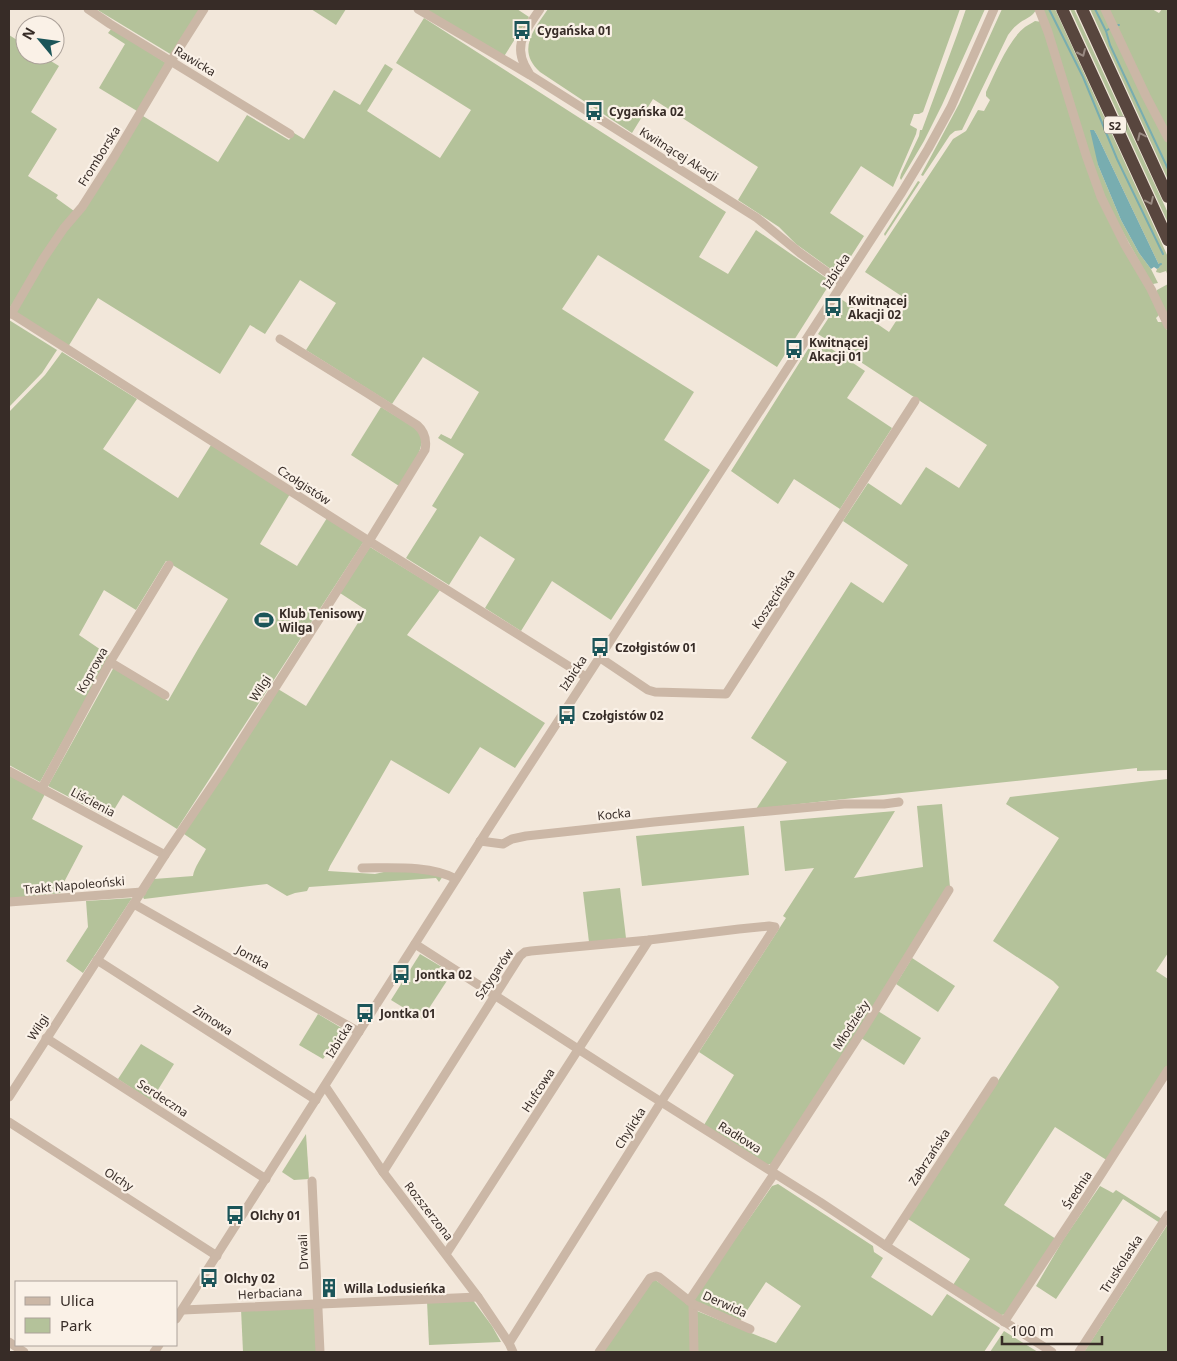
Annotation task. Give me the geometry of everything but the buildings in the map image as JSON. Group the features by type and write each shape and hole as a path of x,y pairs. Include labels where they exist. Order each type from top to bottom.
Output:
{"highway":[{"name":"S2","path":"1062,9 1168,240"},
{"name":"S2","path":"1082,9 1168,197"}],"street":[{"name":"Rawicka","path":"88,9 290,134"},
{"name":"Fromborska","path":"10,313 53,244 82,207 114,157 204,9"},
{"name":"Kwitnącej Akacji","path":"418,9 530,75 757,218 800,253 842,283"},
{"path":"530,75 523,64 520,54 521,42 540,9"},
{"name":"Izbicka","path":"178,1316 480,841 902,192 951,106 994,9"},
{"path":"1039,9 1101,197 1125,245 1151,288 1168,325"},
{"path":"1105,9 1168,138"},
{"name":"Czołgistów","path":"10,313 586,677"},
{"name":"Wilgi","path":"9,1096 165,855 220,774 425,450 424,433 417,425 280,339"},
{"name":"Koszęcińska","path":"599,657 648,690 655,692 726,694 915,401"},
{"name":"Koprowa","path":"42,788 110,662 169,566"},
{"path":"110,662 165,695"},
{"name":"Liścienia","path":"9,771 165,855"},
{"name":"Kocka","path":"480,841 503,844 512,839 526,836 654,822 844,804 899,802"},
{"path":"362,868 428,870 456,879"},
{"name":"Młodzieży","path":"691,1303 949,890"},
{"name":"Trakt Napoleoński","path":"9,902 142,892"},
{"name":"Jontka","path":"134,904 359,1032"},
{"name":"Sztygarów","path":"383,1172 520,956 525,952 649,940 739,928 774,927"},
{"name":"Chylicka","path":"509,1343 774,927"},
{"name":"Hufcowa","path":"446,1254 649,940"},
{"name":"Radłowa","path":"415,944 1052,1352"},
{"name":"Zimowa","path":"97,960 316,1100"},
{"name":"Serdeczna","path":"46,1038 266,1180"},
{"name":"Średnia","path":"1004,1322 1168,1070"},
{"name":"Zabrzańska","path":"886,1246 994,1081"},
{"name":"Rozszerzona","path":"325,1086 383,1172 478,1297 513,1352"},
{"name":"Olchy","path":"9,1122 217,1256"},
{"name":"Drwali","path":"312,1181 320,1352"},
{"name":"Truskolaska","path":"1079,1352 1168,1215"},
{"name":"Derwida","path":"599,1352 650,1278 656,1276 691,1303 750,1329"},
{"name":"Herbaciana","path":"183,1310 478,1297"},
{"path":"691,1303 694,1352"},
{"path":"9,1342 24,1352"}],"green space":[{"path":"96,9 200,9 172,55"},
{"path":"311,9 346,9 336,25"},
{"path":"429,9 517,9 529,17 503,58 428,11"},
{"path":"548,9 960,9 923,112 914,114 910,125 917,129 916,134 893,187 861,166 830,213 864,236 839,275 796,244 779,227 738,200 758,167 653,99 632,133 540,72 529,56 528,48 533,32"},
{"path":"966,9 985,9 942,105 901,180 901,174 920,130 922,130"},
{"path":"1002,9 1036,9 1033,14 1019,23 1008,35 962,130 955,131 950,135 923,176 921,175 959,104"},
{"path":"1042,9 1055,9 1168,257 1168,276 1166,271 1156,272 1160,267 1094,130 1098,165 1121,220 1158,283 1153,284 1150,281 1113,214 1091,164"},
{"path":"1070,9 1074,9 1168,213 1168,223"},
{"path":"1090,9 1102,9 1168,143 1168,180"},
{"path":"1108,9 1152,9 1159,13 1162,9 1168,9 1168,132 1152,101"},
{"path":"424,18 726,212 699,257 728,274 756,230 829,280 829,285 777,367 598,255 562,309 694,392 664,440 710,470 611,620 552,581 521,631 485,608 515,559 480,536 449,585 406,558 437,509 432,506 464,454 438,438 441,434 451,439 479,392 423,357 392,404 306,350 336,303 300,280 265,334 250,325 220,374 98,298 68,347 14,313 51,253 143,116 218,162 247,115 289,140 294,133 304,139 334,90 360,105 385,64 393,69 367,111 440,158 471,110 396,63"},
{"path":"1035,21 1042,22 1075,128 1159,315 1156,318 1158,322 1163,322 1168,332 1168,770 1137,771 1137,768 756,809 787,762 751,738 851,582 883,603 908,565 843,521 868,483 901,505 926,467 959,488 987,445 818,334 841,299 889,332 909,301 865,272 953,139 966,131 978,110 984,111 990,100 986,96 986,92 1003,57 1019,32"},
{"path":"112,28 166,63 137,111 99,88 125,44 108,33"},
{"path":"9,35 15,39 15,65 59,66 31,112 57,129 28,176 58,195 56,198 74,211 9,309"},
{"path":"918,181 920,182 885,236 884,234"},
{"path":"1168,284 1168,319 1156,294 1157,290"},
{"path":"9,320 57,350 42,373 9,407"},
{"path":"815,338 865,371 847,398 892,428 840,509 794,479 778,504 731,471"},
{"path":"62,352 137,399 103,449 178,498 211,445 290,494 260,544 297,566 327,518 364,541 177,829 123,795 109,818 48,786 114,667 168,701 228,599 166,561 136,610 104,590 79,635 110,656 40,782 9,765 9,412 45,375"},
{"path":"381,407 420,431 422,438 416,460 399,486 351,455"},
{"path":"370,547 440,590 407,635 545,723 515,768 480,747 449,794 391,760 328,871 375,874 388,871 417,872 443,876 439,882 436,878 309,887 307,891 287,896 267,884 144,899 143,897 154,879 193,876 196,866 206,849 184,834 278,689 306,706 366,610 340,593"},
{"path":"9,775 45,794 32,819 83,846 62,886 61,893 9,899"},
{"path":"1168,779 1168,953 1156,971 1168,979 1168,1068 1108,1161 1055,1127 1004,1205 1056,1239 1008,1314 1001,1315 953,1285 970,1259 908,1219 1059,987 993,941 1059,838 1006,804 1010,797"},
{"path":"942,804 950,887 774,1163 767,1165 704,1125 734,1075 699,1052 786,918 783,916 814,868 785,871 780,821 895,811 854,878 923,867 917,806"},
{"path":"744,826 749,875 642,886 636,836"},
{"path":"620,888 626,938 589,942 583,892"},
{"path":"132,898 83,973 66,961 88,927 86,901"},
{"path":"420,954 452,973 422,1019 391,1000"},
{"path":"912,958 955,986 938,1012 896,984"},
{"path":"878,1011 921,1038 904,1065 861,1038"},
{"path":"318,1014 345,1030 323,1059 299,1045"},
{"path":"141,1044 174,1064 151,1101 118,1079"},
{"path":"306,1134 309,1179 294,1180 282,1172"},
{"path":"778,1184 873,1246 874,1252 883,1258 871,1277 932,1316 947,1294 1000,1328 984,1352 698,1352 697,1311 776,1343 801,1306 766,1282 740,1321 692,1301 772,1186"},
{"path":"1100,1186 1113,1193 1116,1190 1162,1219 1160,1223 1123,1199 1056,1299 1036,1286 1063,1240"},
{"path":"1168,1224 1168,1352 1084,1352"},
{"path":"654,1279 690,1304 692,1352 603,1352"},
{"path":"472,1299 501,1342 429,1345 427,1301"},
{"path":"315,1306 318,1352 243,1352 241,1309"},
{"path":"1004,1331 1038,1352 990,1352"}],"water":[{"path":"1090,130 1094,130 1160,267 1157,269 1154,267 1151,269 1139,253 1121,220 1098,165"}],"waterway":[{"path":"1049,9 1083,77 1117,159 1163,254"},
{"path":"1095,9 1106,31 1109,29"},
{"path":"1106,31 1110,45 1168,169"}],"place":[{"name":"Cygańska 01","path":"522,30"},
{"name":"Cygańska 02","path":"594,111"},
{"name":"Kwitnącej Akacji 02","path":"833,307"},
{"name":"Kwitnącej Akacji 01","path":"794,349"},
{"name":"Klub Tenisowy Wilga","path":"264,620"},
{"name":"Czołgistów 01","path":"600,647"},
{"name":"Czołgistów 02","path":"567,715"},
{"name":"Jontka 02","path":"401,974"},
{"name":"Jontka 01","path":"365,1013"},
{"name":"Olchy 01","path":"235,1215"},
{"name":"Olchy 02","path":"209,1278"},
{"name":"Willa Lodusieńka","path":"329,1288"}]}
